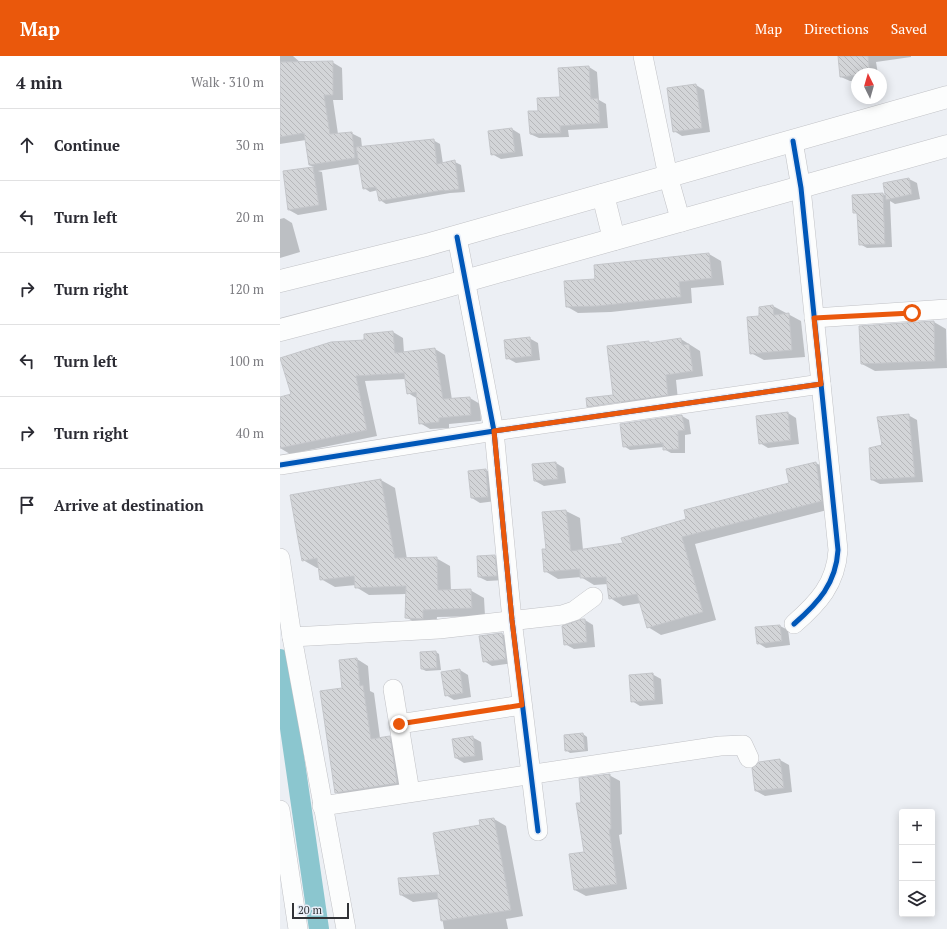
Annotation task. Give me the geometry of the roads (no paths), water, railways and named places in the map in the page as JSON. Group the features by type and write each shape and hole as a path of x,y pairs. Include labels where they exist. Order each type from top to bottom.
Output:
{"main road":[{"path":"280,281 457,237 947,97"},
{"path":"280,330 467,281 614,239 681,222 947,146"},
{"path":"603,196 614,239"}],"street":[{"path":"643,56 668,176 681,222"},
{"path":"793,141 801,188 838,550 838,564 832,580 816,604 794,624"},
{"path":"457,237 467,281 494,431 512,620 538,831"},
{"path":"814,318 947,309"},
{"path":"280,465 494,431 821,384"},
{"path":"280,558 292,637 322,806 346,929"},
{"path":"292,637 439,630 562,615 574,611 593,598"},
{"path":"393,689 410,792"},
{"path":"399,724 522,705"},
{"path":"322,806 735,744 743,745 750,758"},
{"path":"280,810 298,929"}],"waterway":[{"path":"280,659 319,929"}]}
